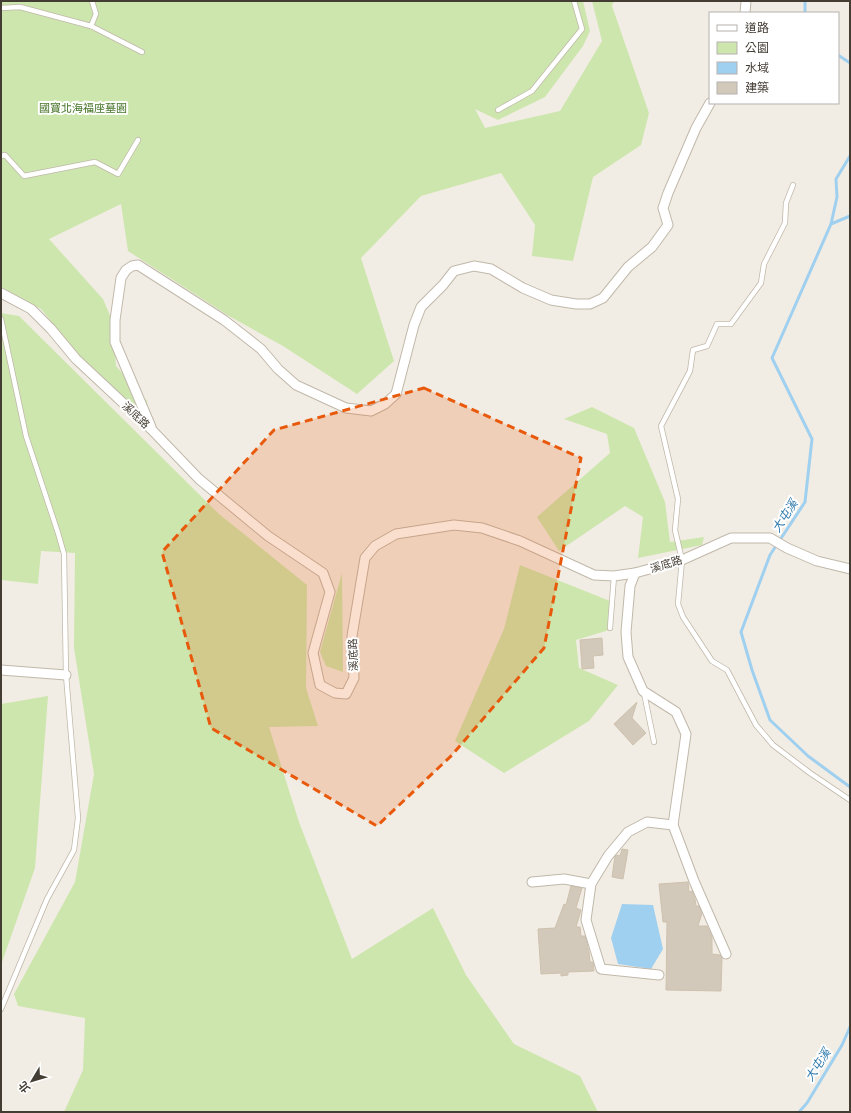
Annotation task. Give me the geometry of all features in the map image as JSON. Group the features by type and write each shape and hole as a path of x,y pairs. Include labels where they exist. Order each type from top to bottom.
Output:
{"street":[{"path":"745,12 746,1"},
{"path":"152,430 115,342 115,320 121,278 126,270 132,266 138,265 224,320 261,349 278,369 296,385 346,408 371,411 385,404 396,394 414,325 421,307 443,285 454,271 474,266 491,269 523,288 551,300 590,304 604,298 628,267 652,248 668,225 663,208 668,193 696,128 709,104"},
{"name":"溪底路","path":"1,293 31,309 51,329 76,359 152,430 200,479 268,536 323,573 330,592 313,653 320,685 335,693 346,694 354,678 352,636 365,558 376,546 396,534 454,525 482,528 520,541 594,575 614,576 635,573 682,560 731,538 770,538 787,548 818,561 850,569"},
{"path":"635,573 630,586 626,632 628,657 643,691 676,712 686,734 673,825 694,880 726,954"},
{"path":"1,670 66,675"},
{"path":"659,976 601,969 586,920 591,884 608,856 628,832 647,822 673,825"},
{"path":"532,882 564,878 591,884"}],"lane":[{"path":"91,26 96,14 92,1"},
{"path":"498,110 532,91 582,29 574,1"},
{"path":"1,8 20,7 91,26 142,52"},
{"path":"1,156 5,155 24,176 95,162 118,174 138,140"},
{"path":"793,185 786,203 785,223 764,264 761,284 731,324 717,324 707,346 693,350 690,371 661,426 678,499 675,530 682,560 678,604 683,617 712,661 727,670 756,725 773,745 810,773 850,800"},
{"path":"1,319 26,436 64,554 66,675 78,818 74,850 47,899 1,1009"},
{"path":"610,628 614,576"},
{"path":"643,691 654,742"}],"highlighted area":[{"path":"424,388 581,458 544,648 452,755 377,826 211,728 162,552 274,430"}],"green space":[{"name":"國寶北海福座墓園","path":"1,1 583,1 590,31 583,46 545,97 498,120 475,109 485,128 560,111 602,41 592,1 614,1 612,6 649,113 641,145 593,177 573,261 532,256 535,225 501,173 421,196 361,258 394,361 357,394 283,346 229,316 128,251 121,204 49,239 103,299 112,320 116,366 147,401 149,424 89,368 41,309 1,287"},
{"path":"1,313 19,316 219,514 307,585 306,688 318,726 269,727 299,822 352,959 433,908 466,975 514,1044 580,1076 598,1112 64,1112 83,1070 85,1018 18,1006 14,994 75,882 94,774 74,648 75,553 41,551 38,584 1,580"},
{"path":"592,407 634,428 665,502 670,542 704,537 702,545 638,558 643,517 625,506 559,551 537,517 610,453 607,434 564,419"},
{"path":"520,565 610,601 609,630 576,640 579,668 618,685 589,721 504,773 455,741 504,629"},
{"path":"342,573 343,672 326,666 320,652"},
{"path":"48,696 35,868 1,965 1,704"}],"water":[{"path":"622,904 653,905 663,949 651,969 618,964 611,938"}],"building":[{"path":"602,638 603,655 593,656 594,668 582,669 580,640"},
{"path":"637,702 632,718 646,733 633,745 614,724"},
{"path":"622,849 628,850 623,879 612,877 615,856 620,856"},
{"path":"688,882 689,892 692,891 696,906 699,906 702,913 698,926 707,926 712,937 712,954 720,955 722,958 721,991 666,990 667,922 663,922 659,884"},
{"path":"571,886 582,888 576,908 581,910 576,927 580,927 581,936 585,936 590,962 593,962 594,971 568,972 568,975 561,976 561,973 541,974 538,929 555,928 564,904 566,905"}],"waterway":[{"path":"805,1 805,12"},
{"path":"839,56 850,63"},
{"path":"831,224 837,197 836,179 850,156"},
{"name":"大屯溪","path":"850,216 831,224 772,358 812,439 805,502 770,555 741,632 752,670 770,720 808,756 850,787"},
{"name":"大屯溪","path":"799,1112 807,1103 842,1045 850,1027"}]}
